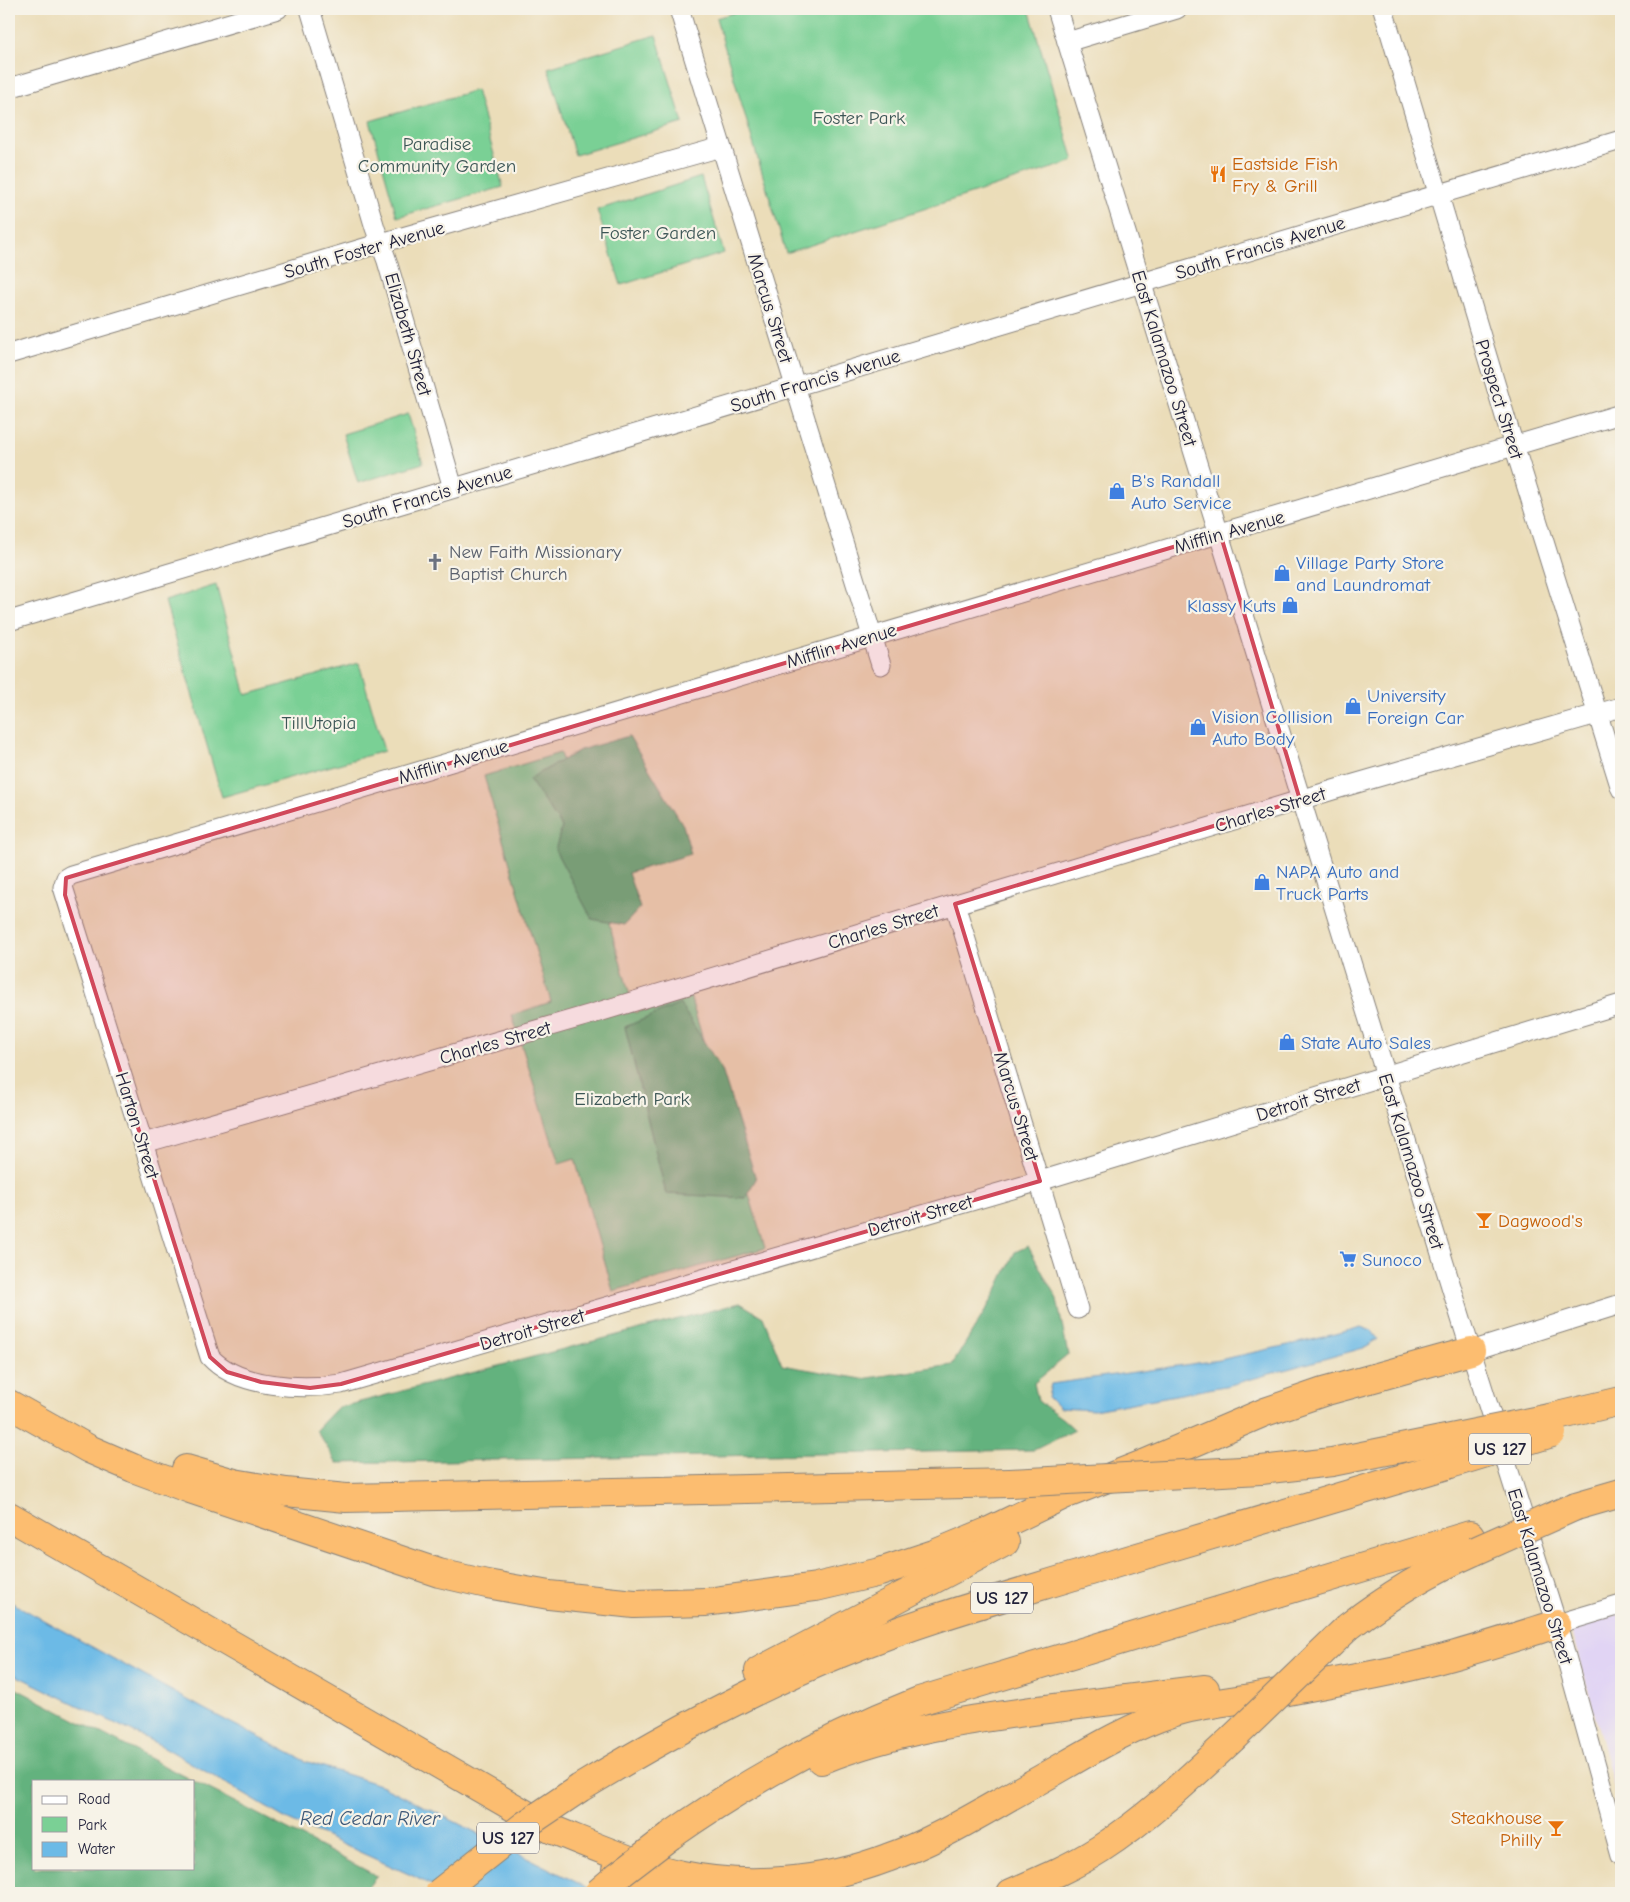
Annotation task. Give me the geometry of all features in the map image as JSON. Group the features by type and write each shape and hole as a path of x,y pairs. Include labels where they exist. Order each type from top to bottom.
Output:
{"highway":[{"path":"9,1404 89,1449 133,1468 190,1490 439,1573 486,1584 549,1595 634,1604 706,1602 816,1588 880,1572 952,1547 1064,1495 1146,1463 1264,1412 1323,1392 1470,1350"},
{"path":"1550,1425 1621,1401"},
{"name":"US 127","path":"439,1893 525,1825 580,1788 646,1748 718,1708 851,1649 923,1622 1444,1452 1550,1425 1621,1412"},
{"path":"42,1423 123,1452 234,1483 286,1492 346,1498 1010,1483 1261,1470 1444,1452"},
{"path":"646,1748 754,1673 965,1564 1146,1463"},
{"path":"598,1893 619,1874 715,1804 790,1760 852,1728 919,1701 1473,1543 1621,1492"},
{"path":"9,1516 551,1829 598,1861 667,1893"},
{"path":"1011,1893 1066,1868 1124,1833 1199,1769 1348,1627 1392,1594 1430,1572 1473,1543"},
{"path":"551,1829 620,1856 663,1870 692,1876 758,1882 800,1879 830,1874 886,1859 935,1838 1119,1736 1154,1720 1205,1704 1259,1696 1401,1669 1438,1660 1557,1624"},
{"path":"670,1836 774,1780 832,1755 911,1732 1004,1715 1156,1695 1255,1684 1336,1680"}],"street":[{"path":"9,88 278,9"},
{"name":"Elizabeth Street","path":"310,9 388,261 453,488"},
{"name":"Marcus Street","path":"679,9 881,665"},
{"name":"East Kalamazoo Street","path":"1057,9 1220,533 1300,800 1470,1350 1557,1624 1621,1856"},
{"path":"1067,42 1177,9"},
{"name":"Prospect Street","path":"1383,9 1514,446 1621,789"},
{"name":"South Francis Avenue","path":"9,621 1621,140"},
{"name":"South Foster Avenue","path":"9,354 381,243 721,147"},
{"name":"Mifflin Avenue","path":"64,882 71,875 1220,533 1301,511 1621,414"},
{"name":"Charles Street","path":"144,1144 601,1011 1300,800 1621,707"},
{"name":"Harton Street","path":"64,882 66,895 207,1350 217,1365"},
{"name":"Marcus Street","path":"955,904 1078,1308"},
{"name":"Detroit Street","path":"217,1365 239,1376 281,1386 310,1388 341,1384 1040,1180 1621,1004"},
{"path":"1470,1350 1621,1304"},
{"path":"1557,1624 1621,1605"}],"highlighted area":[{"path":"1220,533 1300,800 955,904 1040,1181 341,1384 310,1388 261,1382 227,1372 210,1357 65,895 66,878"}],"shaded area":[{"path":"1621,1614 1621,1814 1572,1629"}],"green space":[{"name":"Foster Park","path":"746,9 1029,9 1074,161 786,253 716,18"},
{"path":"656,35 683,123 575,155 548,68"},
{"name":"Paradise Community Garden","path":"476,90 503,187 397,217 370,121"},
{"name":"Foster Garden","path":"701,177 724,253 621,285 597,210"},
{"path":"408,414 423,463 358,483 343,434"},
{"name":"TillUtopia","path":"216,585 246,695 359,663 384,751 222,797 165,601"},
{"path":"629,736 683,825 691,854 628,873 640,908 624,925 592,919 555,850 562,827 529,779 580,750"},
{"name":"Elizabeth Park","path":"560,753 635,1013 690,996 765,1248 613,1291 575,1159 559,1164 512,1015 551,1002 484,776"},
{"path":"680,1004 722,1070 756,1179 745,1198 666,1194 625,1027"},
{"path":"1028,1246 1057,1299 1068,1355 1034,1383 1038,1401 1075,1430 1034,1450 337,1463 316,1430 337,1408 740,1303 763,1317 782,1365 862,1379 952,1365 993,1298 1015,1252"},
{"path":"9,1685 191,1780 32,1780 32,1870 195,1870 195,1782 377,1876 363,1893 9,1893"}],"water":[{"path":"1361,1327 1372,1331 1378,1339 1367,1347 1230,1385 1094,1410 1059,1408 1048,1397 1051,1384 1219,1360 1316,1339"},
{"name":"Red Cedar River","path":"9,1601 206,1710 305,1761 383,1786 598,1893 447,1893 286,1819 164,1747 9,1672"}],"place":[{"name":"Eastside Fish Fry & Grill","path":"1218,174"},
{"name":"B's Randall Auto Service","path":"1117,491"},
{"name":"New Faith Missionary Baptist Church","path":"435,562"},
{"name":"Village Party Store and Laundromat","path":"1282,573"},
{"name":"Klassy Kuts","path":"1290,605"},
{"name":"University Foreign Car","path":"1353,706"},
{"name":"Vision Collision Auto Body","path":"1198,727"},
{"name":"NAPA Auto and Truck Parts","path":"1262,882"},
{"name":"State Auto Sales","path":"1287,1042"},
{"name":"Dagwood's","path":"1484,1220"},
{"name":"Sunoco","path":"1348,1259"},
{"name":"Steakhouse Philly","path":"1556,1828"}]}
